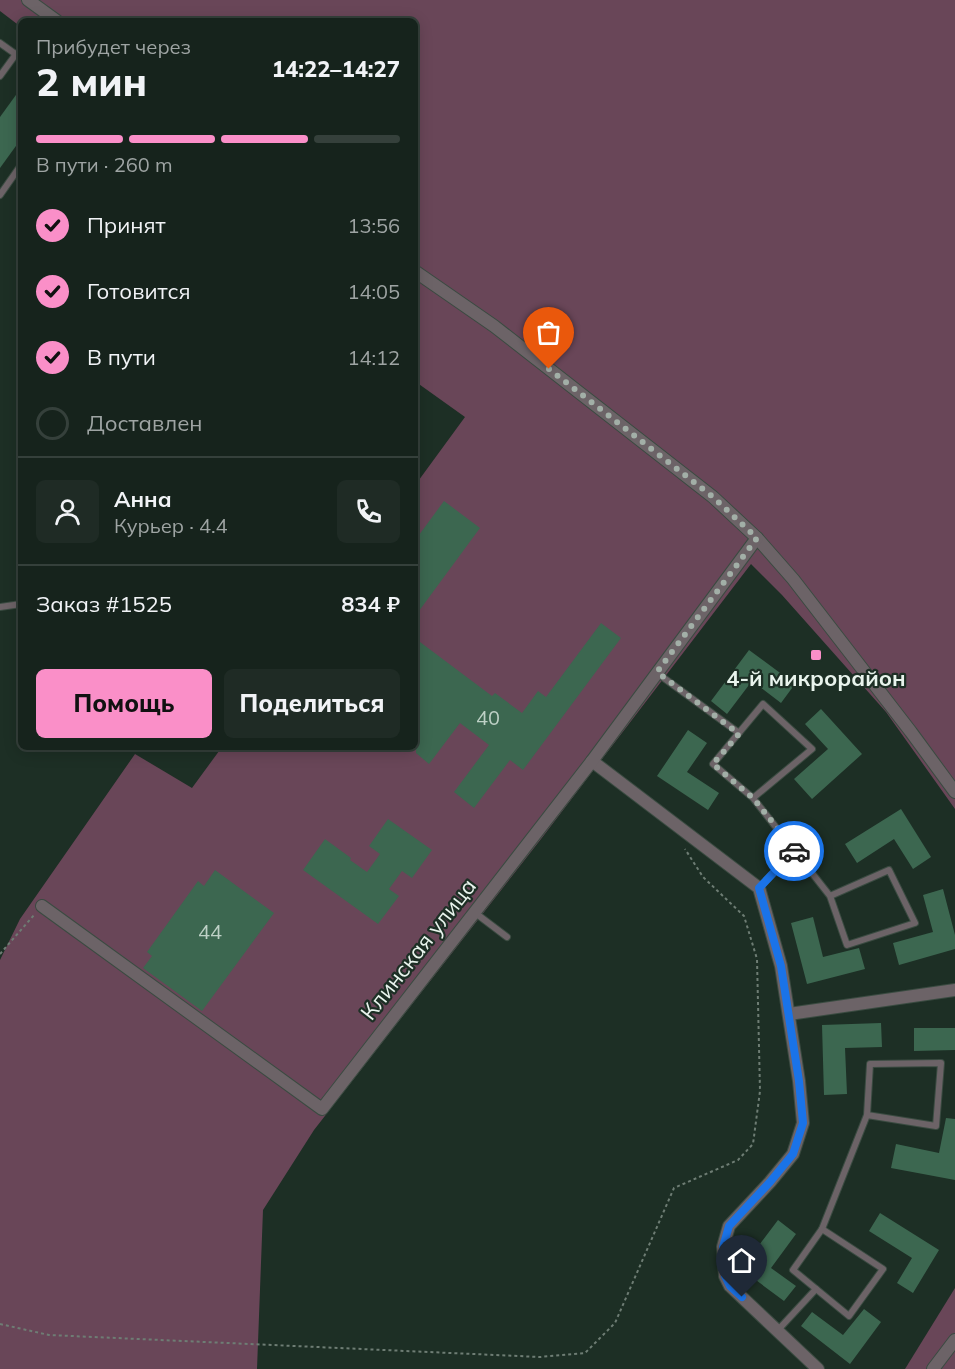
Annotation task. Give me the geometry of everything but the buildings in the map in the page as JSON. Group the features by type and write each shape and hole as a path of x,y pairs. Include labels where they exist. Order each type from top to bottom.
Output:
{"street":[{"path":"28,0 53,18"},
{"path":"418,273 494,326 695,482 757,538 793,579 955,792"},
{"name":"Клинская улица","path":"42,906 322,1109 592,761 757,538"},
{"path":"592,761 759,888 781,966 799,1081 803,1123 793,1154 729,1226 723,1247 725,1276 730,1286 818,1369"},
{"path":"789,1014 955,990"},
{"path":"933,1369 955,1340"}],"lane":[{"path":"0,43 18,56 0,76"},
{"path":"0,195 18,169"},
{"path":"0,608 18,605"},
{"path":"657,672 739,734"},
{"path":"753,798 812,749 763,704 713,764 753,798 830,896 847,945 915,923 889,870 830,896"},
{"path":"759,888 795,850"},
{"path":"473,912 507,937"},
{"path":"822,1229 883,1269 849,1316 793,1270 822,1229 867,1115 870,1064 941,1063 936,1126 867,1115"},
{"path":"778,1330 816,1289"}],"path":[{"path":"0,1323 50,1335 540,1357 585,1353 615,1323 674,1188 738,1160 753,1144 760,1091 757,958 744,916 703,877 681,842"},
{"path":"0,954 42,906"}],"shaded area":[{"path":"0,0 955,0 955,809 886,712 782,595 751,564 541,839 314,1130 263,1210 257,1369 0,1369 0,960 20,919 135,754 192,788 220,750 418,750 418,481 465,417 418,383 418,18 18,18 18,25 0,11"},
{"path":"955,1288 955,1369 905,1369"}],"way so far":[{"path":"549,369 713,497 757,538 657,672 739,734 713,764 753,798 794,851"}],"place":[{"name":"4-й микрорайон","path":"816,655"}],"route":[{"path":"742,1297 730,1286 725,1276 723,1247 729,1226 793,1154 803,1123 794,1043 781,966 759,888 794,851"}]}
